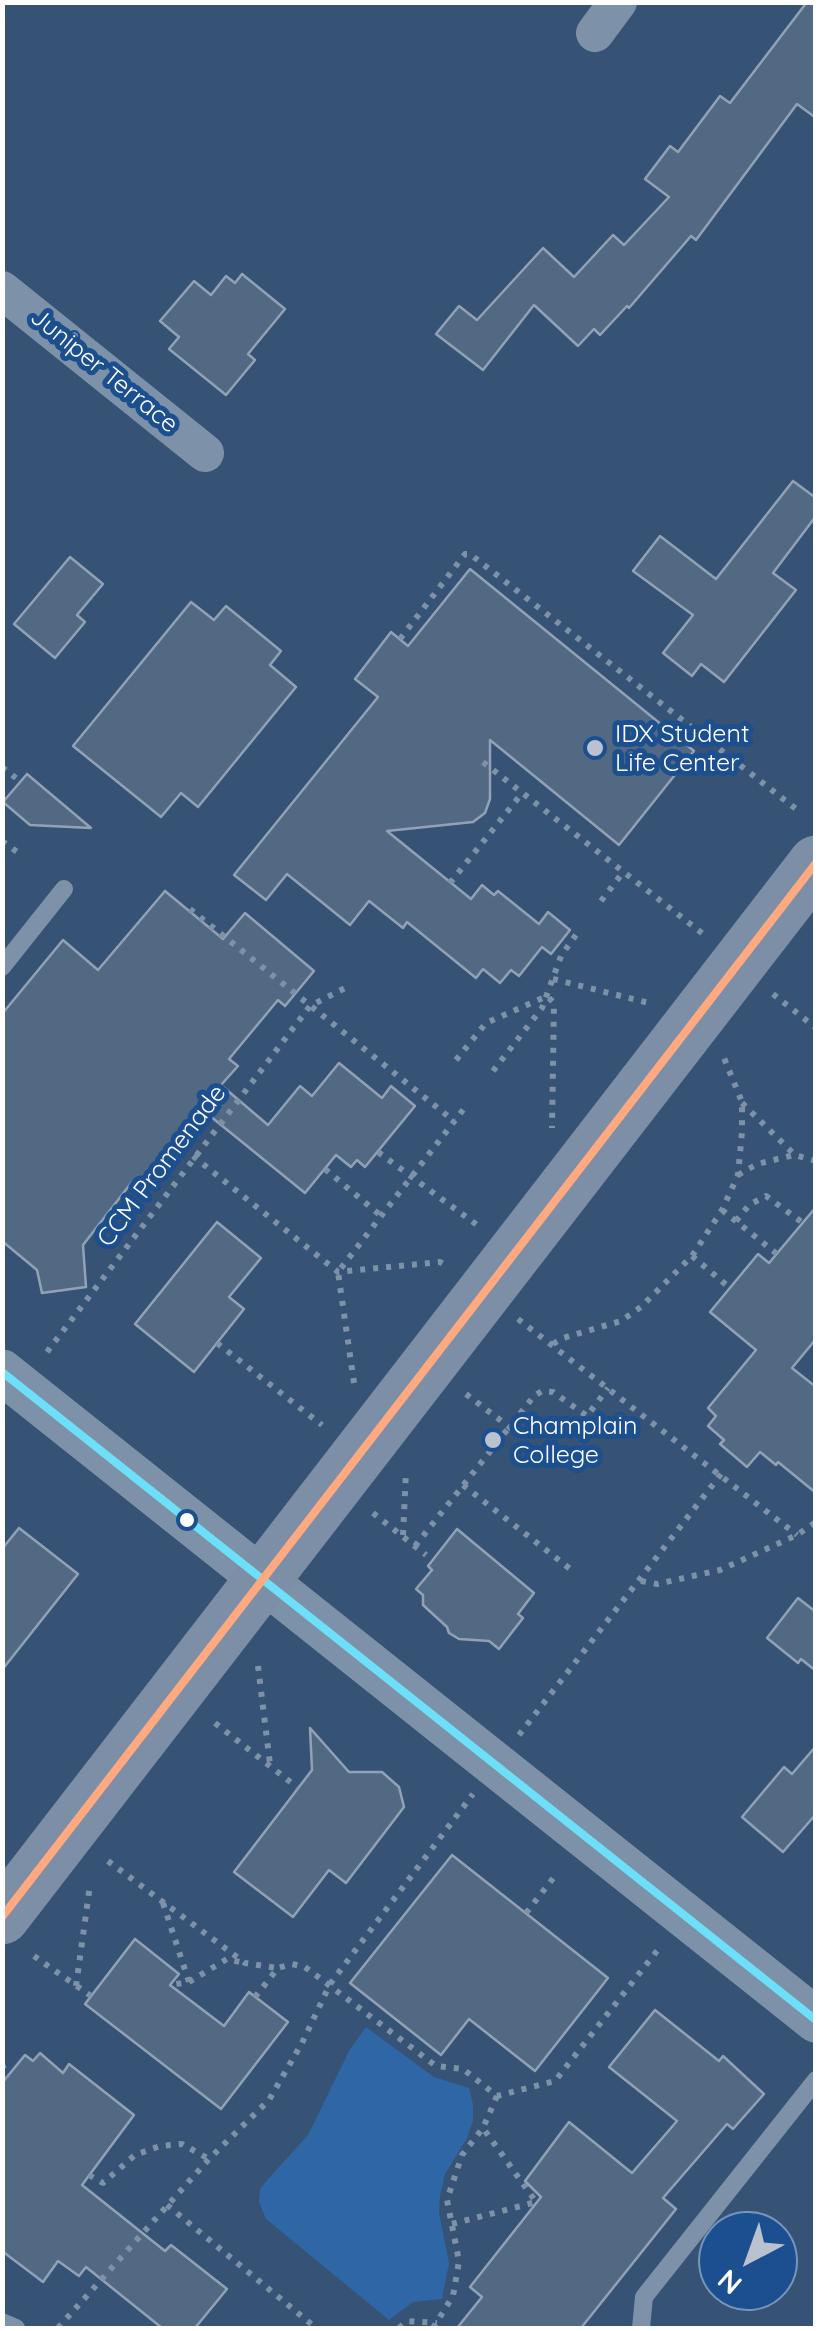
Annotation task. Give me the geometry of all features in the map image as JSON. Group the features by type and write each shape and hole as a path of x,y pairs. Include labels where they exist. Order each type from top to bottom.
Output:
{"main road":[{"path":"18,1937 262,1578 808,838"}],"street":[{"path":"594,33 618,2"},
{"name":"Juniper Terrace","path":"2,290 205,453"},
{"path":"2,1372 816,2020"}],"lane":[{"path":"2,967 64,889"},
{"path":"641,2328 644,2297 816,2080"},
{"path":"2,2322 16,2328"}],"path":[{"path":"400,639 464,554 470,554 808,838"},
{"path":"482,762 703,934"},
{"path":"2,767 16,778"},
{"path":"450,883 523,792"},
{"path":"2,841 20,854"},
{"path":"601,901 624,870"},
{"path":"190,909 454,1121"},
{"path":"493,1071 542,1008 561,956 578,932"},
{"path":"553,979 649,1003"},
{"path":"310,1006 348,987"},
{"path":"773,994 816,1028"},
{"path":"456,1060 486,1023 547,996"},
{"path":"547,996 554,1003 552,1129"},
{"name":"CCM Promenade","path":"47,1352 310,1006"},
{"path":"724,1058 742,1102 795,1155"},
{"path":"553,1344 621,1322 663,1288 692,1256 722,1210 738,1174 742,1102"},
{"path":"338,1272 466,1106"},
{"path":"378,1152 477,1225"},
{"path":"738,1174 771,1159 795,1155 816,1161"},
{"path":"193,1156 338,1272 354,1384"},
{"path":"325,1169 380,1215"},
{"path":"736,1221 749,1204 766,1196 802,1223"},
{"path":"722,1210 776,1254"},
{"path":"692,1256 730,1288"},
{"path":"338,1272 440,1262 446,1265"},
{"path":"511,1313 798,1536"},
{"path":"216,1343 322,1425"},
{"path":"415,1546 534,1396 542,1391 553,1392 587,1416 609,1388"},
{"path":"466,1394 524,1439"},
{"path":"402,1536 406,1471"},
{"path":"515,1740 721,1474"},
{"path":"463,1486 574,1572"},
{"path":"373,1514 426,1555"},
{"path":"640,1580 657,1584 720,1570 798,1536 816,1522"},
{"path":"258,1666 270,1766"},
{"path":"216,1723 298,1788"},
{"path":"58,2328 166,2205 268,2100 302,2043 330,1984 480,1785"},
{"path":"108,1862 245,1962"},
{"path":"526,1913 558,1872"},
{"path":"76,1986 90,1884"},
{"path":"163,1902 189,1982"},
{"path":"497,2096 555,2081 684,1916"},
{"path":"18,1937 91,1996"},
{"path":"170,1986 189,1982 228,1959 278,1968 292,1964 305,1967 436,2066 462,2069 497,2096"},
{"path":"255,1996 278,1968"},
{"path":"2,2064 6,2078"},
{"path":"399,2328 406,2321 435,2326 453,2296 458,2261 447,2200 462,2155 483,2128 497,2096"},
{"path":"452,2224 536,2202 483,2128"},
{"path":"90,2175 103,2183 136,2155 160,2146 182,2144 209,2159"},
{"path":"166,2205 316,2328"}],"shaded area":[{"path":"366,2027 434,2077 469,2088 473,2104 467,2138 445,2174 440,2196 439,2213 449,2263 442,2299 413,2302 389,2320 266,2219 259,2202 260,2189 308,2135 349,2051"}],"building":[{"path":"807,2 816,2 816,118 797,104 696,240 691,236 629,308 600,335 594,329 578,346 534,305 483,370 436,334 459,306 477,320 543,248 574,277 613,235 624,245 669,197 645,179 670,146 678,152 720,96 730,103"},
{"path":"242,274 285,309 248,354 255,360 226,395 169,349 179,337 160,321 194,281 211,295 226,276 235,283"},
{"path":"793,481 816,498 816,516 773,573 796,590 724,682 701,664 692,676 663,653 693,615 633,571 660,536 716,579"},
{"path":"70,557 103,584 77,615 85,622 55,658 14,624"},
{"name":"IDX Student Life Center","path":"470,569 694,751 619,845 490,740 490,799 485,813 473,822 387,831 471,899 482,885 494,895 498,891 539,924 548,912 570,930 551,954 542,947 519,976 511,970 500,983 483,969 476,978 407,922 403,928 369,901 350,925 287,874 266,900 234,875 378,697 355,679 391,632 408,646"},
{"path":"191,602 214,620 226,606 281,651 270,665 296,687 198,807 181,793 161,817 73,746"},
{"path":"27,774 91,828 30,825 3,802"},
{"path":"165,891 223,939 245,913 314,971 285,1006 278,1000 229,1059 238,1066 221,1085 268,1125 300,1086 312,1096 339,1063 382,1098 391,1086 415,1106 365,1167 357,1160 351,1167 336,1155 305,1193 210,1116 157,1183 149,1177 140,1189 132,1182 83,1245 86,1287 42,1293 37,1270 2,1241 2,1014 63,940 98,970"},
{"path":"816,1207 816,1339 792,1368 816,1387 816,1493 760,1452 747,1467 720,1444 724,1440 708,1426 716,1416 708,1408 756,1350 710,1312 758,1254 769,1263"},
{"path":"217,1222 261,1258 229,1297 244,1309 194,1372 135,1324"},
{"path":"19,1528 78,1574 2,1670 2,1549"},
{"path":"457,1529 534,1593 518,1614 523,1618 499,1649 489,1641 459,1639 449,1633 423,1605 423,1595 416,1589 432,1570 428,1566"},
{"path":"798,1598 816,1612 816,1671 801,1659 798,1663 767,1638"},
{"path":"310,1728 349,1772 382,1772 399,1787 404,1807 346,1883 329,1870 293,1917 234,1872 312,1770"},
{"path":"816,1746 816,1814 783,1852 742,1817 784,1767 792,1774"},
{"path":"452,1855 608,1978 535,2071 469,2019 441,2055 350,1983"},
{"path":"135,1939 179,1974 170,1985 224,2026 249,1992 288,2022 221,2109 85,2004"},
{"path":"655,2010 719,2061 723,2056 764,2094 733,2129 727,2124 663,2198 676,2209 581,2328 457,2328 482,2297 470,2287 541,2197 525,2181 569,2122 632,2173 677,2121 609,2067"},
{"path":"40,2053 63,2073 69,2064 134,2115 82,2185 165,2251 171,2245 227,2289 195,2328 162,2328 86,2267 79,2276 58,2261 43,2282 2,2251 2,2083 25,2055 33,2061"}],"transit line":[{"path":"2,1917 816,863"},
{"path":"2,1372 816,2020"}],"place":[{"name":"IDX Student Life Center","path":"595,748"},
{"name":"Champlain College","path":"493,1440"}]}
